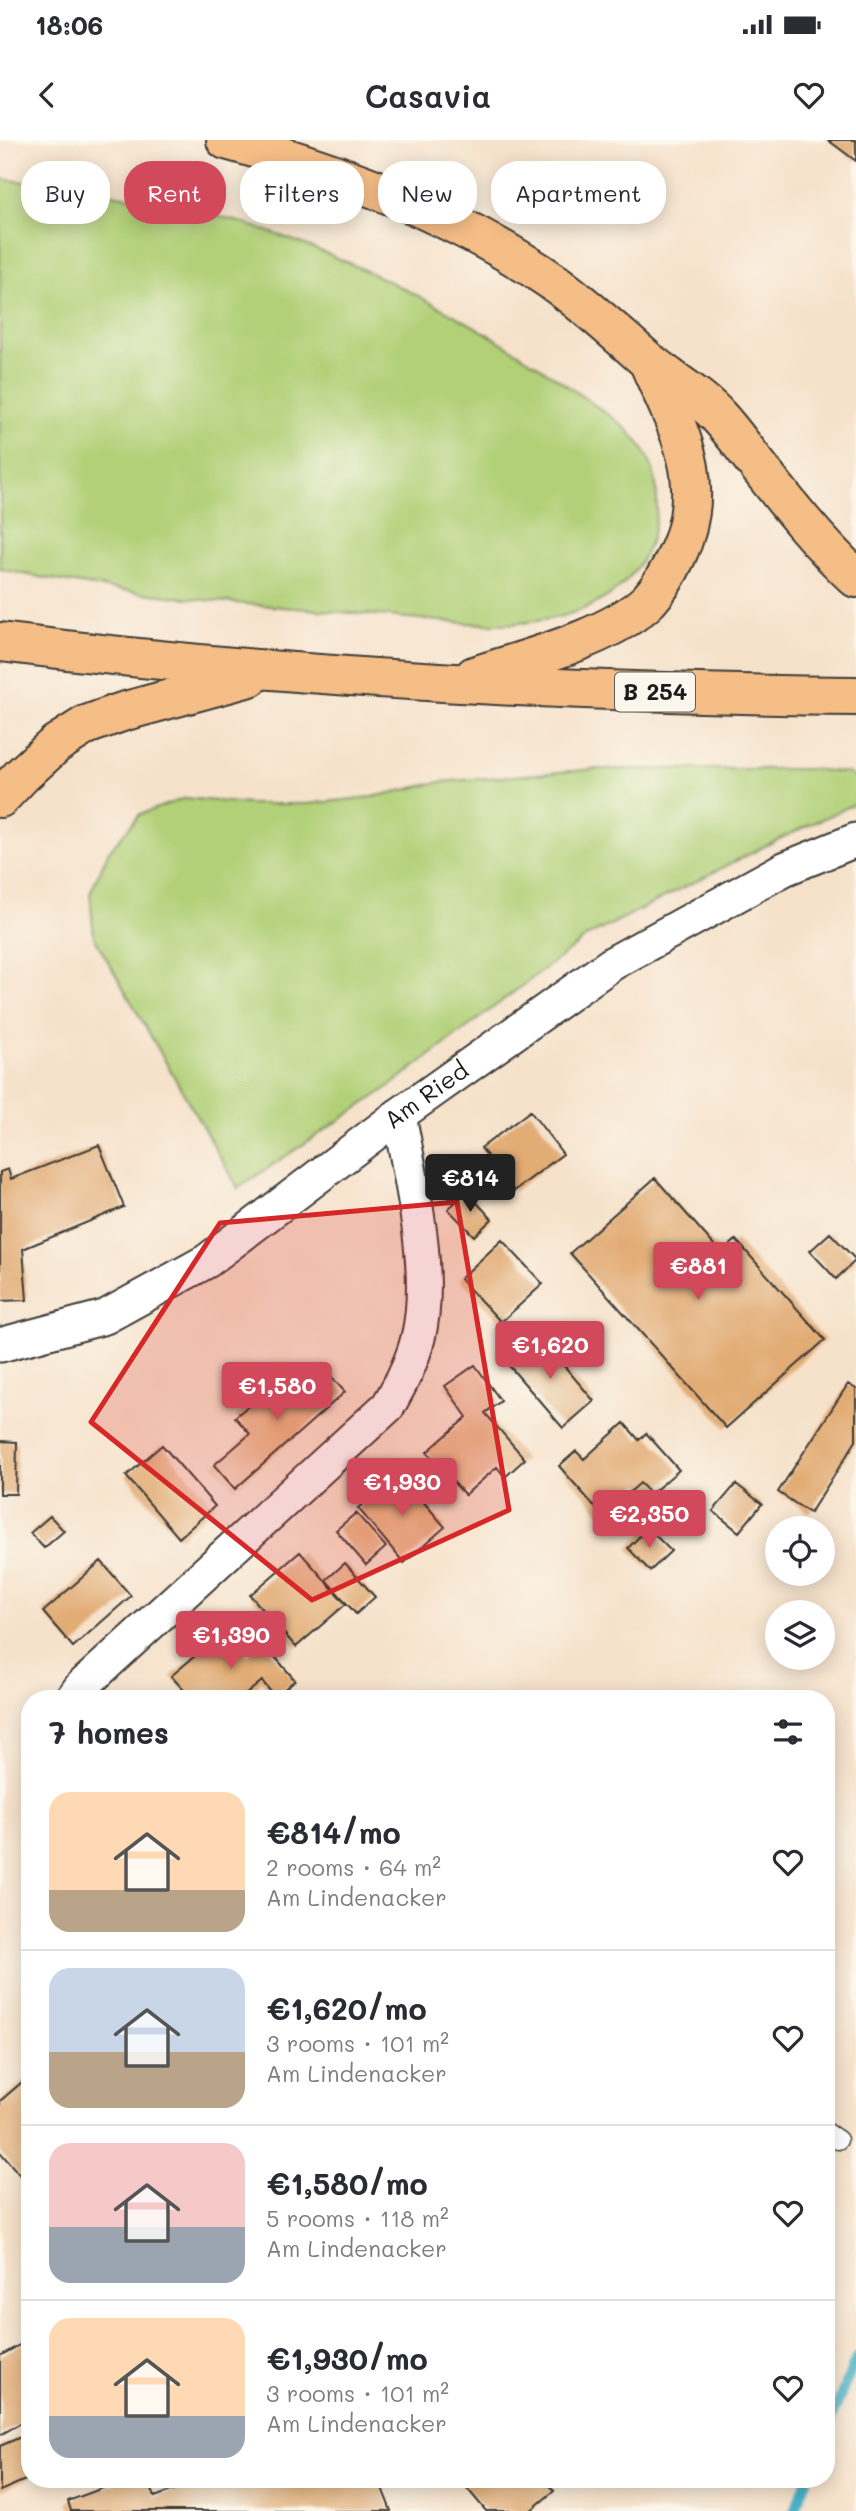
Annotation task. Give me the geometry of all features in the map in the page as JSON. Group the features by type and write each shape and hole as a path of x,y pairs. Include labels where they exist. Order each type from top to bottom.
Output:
{"highway":[{"path":"226,140 371,186 493,245 553,282 601,317 649,361 718,416 796,514 831,555 856,578"},
{"path":"454,683 569,644 616,623 649,600 671,568 686,537 691,500 689,467 679,434 649,361"},
{"name":"B 254","path":"0,642 273,671 454,683 856,696"},
{"path":"0,798 56,744 86,724 273,671"}],"street":[{"name":"Am Ried","path":"0,1345 105,1317 206,1261 399,1115 613,963 784,869 856,840"},
{"path":"79,1690 388,1406 407,1373 419,1336 422,1261 399,1115"}],"highlighted area":[{"path":"457,1202 509,1510 312,1600 91,1422 220,1223"}],"green space":[{"path":"0,179 21,181 21,224 110,224 110,194 124,196 124,224 226,224 226,218 326,253 371,273 417,295 504,344 611,416 642,448 648,458 656,486 656,516 649,545 625,582 614,592 588,607 562,616 534,621 478,624 181,598 90,586 0,569"},
{"path":"596,769 810,769 848,773 856,778 856,803 588,936 383,1091 238,1188 94,937 90,893 109,851 140,814 185,798 248,804 307,804 372,797 440,782"}],"building":[{"path":"828,140 856,140 856,161"},
{"path":"530,1111 563,1154 514,1191 481,1148"},
{"path":"99,1145 124,1207 23,1249 27,1300 0,1301 0,1172 8,1169 11,1179"},
{"path":"655,1178 721,1253 736,1240 825,1340 726,1428 570,1253"},
{"path":"457,1183 465,1191 453,1202 445,1193"},
{"path":"467,1192 492,1219 474,1236 448,1209"},
{"path":"830,1233 856,1260 836,1279 810,1251"},
{"path":"502,1240 543,1284 501,1322 460,1279"},
{"path":"537,1334 594,1401 563,1428 505,1361"},
{"path":"475,1365 501,1401 485,1413 525,1459 505,1477 497,1467 465,1495 427,1452 467,1417 445,1386"},
{"path":"294,1367 311,1386 327,1372 345,1392 235,1489 214,1465 250,1434 235,1417"},
{"path":"848,1384 856,1389 856,1441 810,1513 778,1492"},
{"path":"624,1423 639,1440 646,1433 679,1470 651,1494 640,1483 603,1516 559,1466 576,1451 584,1459"},
{"path":"0,1441 17,1442 16,1494 0,1494"},
{"path":"162,1445 215,1506 179,1538 126,1476"},
{"path":"399,1473 445,1527 404,1563 358,1508"},
{"path":"736,1484 762,1504 739,1532 713,1511"},
{"path":"356,1513 386,1547 366,1565 336,1530"},
{"path":"50,1516 64,1531 44,1548 30,1533"},
{"path":"648,1528 671,1551 650,1571 628,1548"},
{"path":"300,1552 346,1604 296,1647 250,1595"},
{"path":"101,1561 131,1596 73,1647 43,1612"},
{"path":"345,1563 375,1597 356,1614 326,1580"},
{"path":"226,1630 248,1656 263,1643 295,1680 283,1690 269,1690 262,1681 251,1690 184,1690 171,1676"},
{"path":"21,2083 21,2176 0,2152 0,2101"},
{"path":"21,2344 21,2423 0,2435 0,2356"},
{"path":"21,2437 21,2482 0,2491 0,2446"},
{"path":"103,2488 151,2488 155,2497 179,2488 382,2488 391,2511 71,2511 68,2501"},
{"path":"467,2488 551,2488 554,2491 530,2511 486,2511"}],"waterway":[{"path":"835,2410 856,2358"},
{"path":"794,2511 804,2488"}]}
